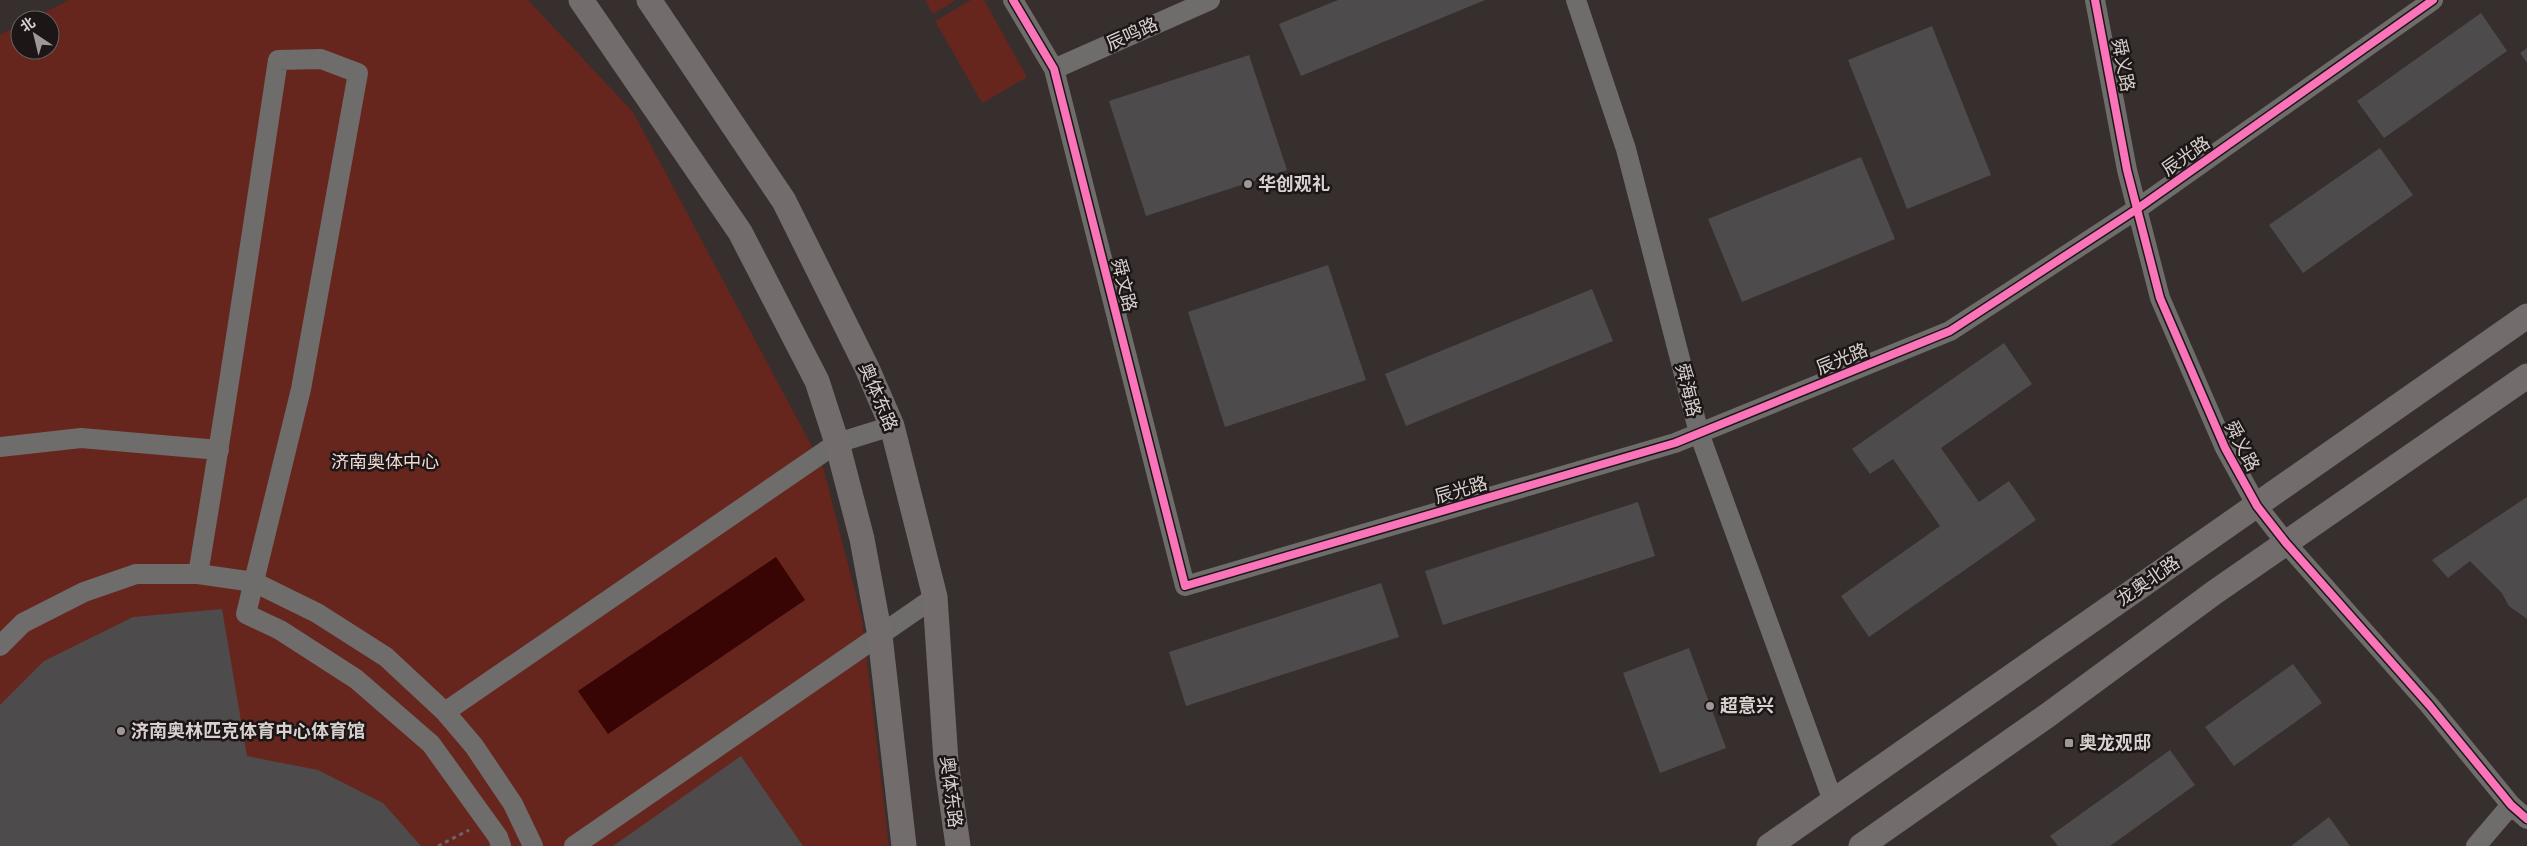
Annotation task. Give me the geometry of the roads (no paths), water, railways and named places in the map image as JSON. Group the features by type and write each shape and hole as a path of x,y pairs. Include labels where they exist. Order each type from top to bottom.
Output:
{"main road":[{"path":"581,0 740,232 817,381 837,443 862,539 880,636 904,846"},
{"name":"奥体东路","path":"650,0 784,201 867,368 892,426 935,597 946,761 958,846"},
{"name":"龙奥北路","path":"1769,846 2527,316"},
{"path":"1861,846 2048,715 2215,592 2527,376"}],"street":[{"name":"舜文路","path":"1013,0 1054,69 1185,586"},
{"name":"辰鸣路","path":"1054,69 1210,0"},
{"name":"舜海路","path":"1576,0 1626,149 1698,433 1833,801"},
{"name":"舜义路","path":"2095,0 2137,209 2160,298 2225,448 2257,506 2286,543 2430,706 2511,805 2527,819"},
{"name":"辰光路","path":"1185,586 1675,443 1950,331 2137,209 2433,0"},
{"path":"198,574 219,450 278,60 322,59 358,73 301,389 246,614 280,630 356,679 431,744 498,837 501,846"},
{"path":"445,712 837,443 892,426"},
{"path":"0,447 81,438 219,450"},
{"path":"0,646 23,623 84,592 136,574 198,574 254,582 317,613 386,658 445,712 474,746 513,804 532,846"},
{"path":"574,846 935,597"},
{"path":"2476,846 2511,805"}],"place":[{"name":"华创观礼","path":"1248,184"},
{"name":"超意兴","path":"1710,706"},
{"name":"济南奥林匹克体育中心体育馆","path":"121,731"},
{"name":"奥龙观邸","path":"2069,743"}],"park label":[{"name":"济南奥体中心","path":"385,462"}]}
